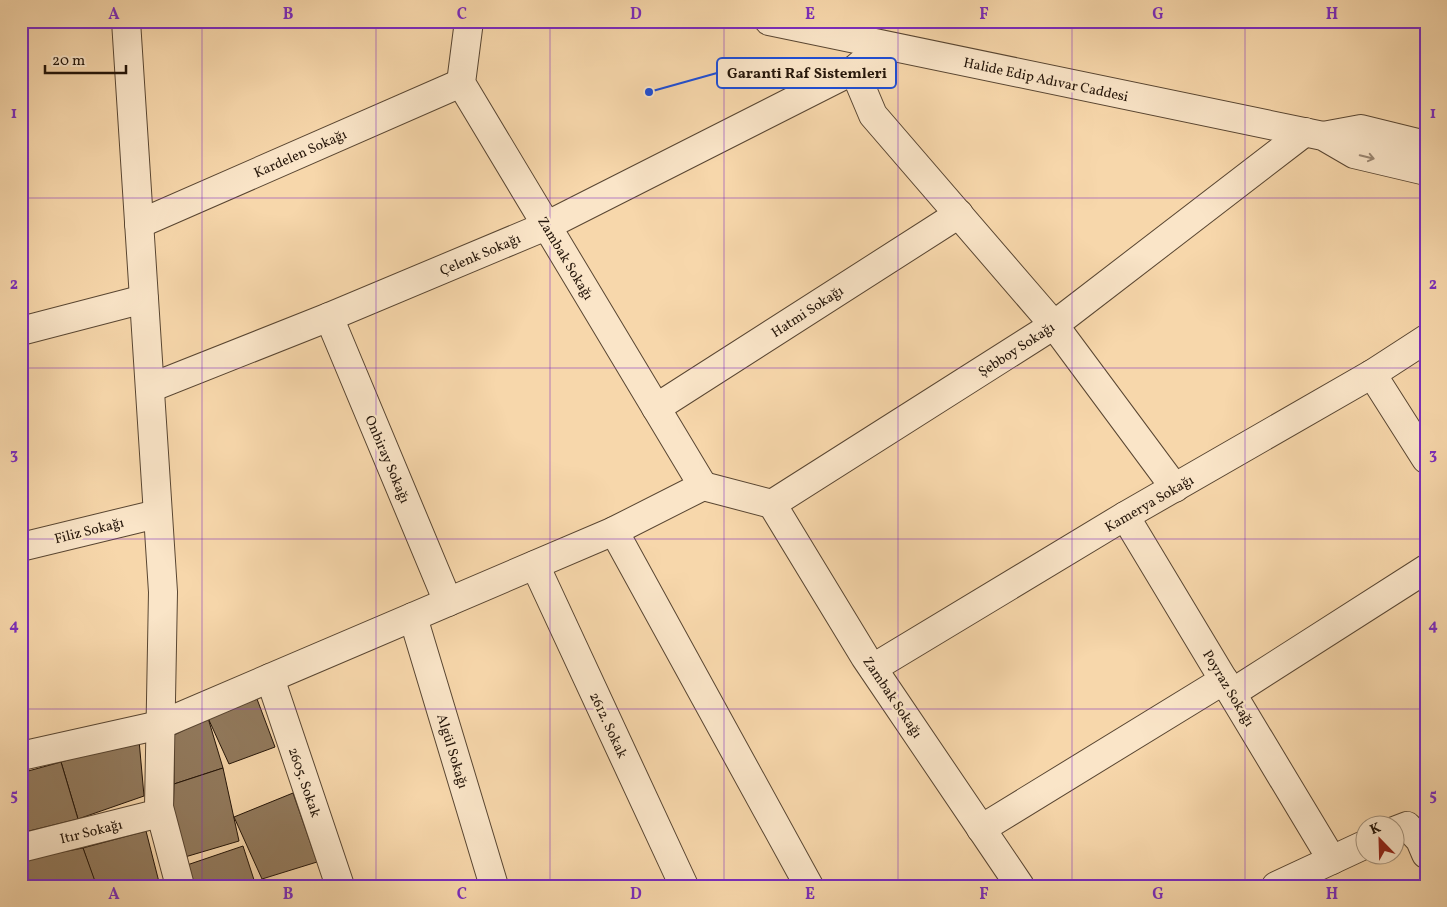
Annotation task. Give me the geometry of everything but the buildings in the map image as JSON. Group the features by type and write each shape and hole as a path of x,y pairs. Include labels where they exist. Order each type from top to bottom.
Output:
{"street":[{"path":"126,21 163,592 159,807 180,886"},
{"path":"461,83 469,21"},
{"name":"Halide Edip Adıvar Caddesi","path":"769,21 1314,134 1354,154 1426,171"},
{"name":"Çelenk Sokağı","path":"150,388 329,317 546,226 854,70 883,45"},
{"path":"854,70 874,114 1054,325 1175,488"},
{"name":"Kardelen Sokağı","path":"139,224 461,83"},
{"name":"Zambak Sokağı","path":"461,83 703,486"},
{"name":"Halide Edip Adıvar Caddesi","path":"1314,134 1361,129 1426,145"},
{"name":"Şebboy Sokağı","path":"772,504 1054,325 1314,134"},
{"name":"Hatmi Sokağı","path":"656,408 958,214"},
{"path":"21,331 144,299"},
{"name":"Onbiray Sokağı","path":"329,317 448,602"},
{"name":"Kamerya Sokağı","path":"873,668 1126,516 1372,374 1426,339"},
{"path":"1372,374 1426,459"},
{"path":"21,756 160,725 614,531 703,486 772,504"},
{"name":"Zambak Sokağı","path":"772,504 873,668 1020,886"},
{"name":"Filiz Sokağı","path":"21,547 157,514"},
{"name":"Poyraz Sokağı","path":"1126,516 1332,860"},
{"path":"614,531 809,886"},
{"name":"2612. Sokak","path":"535,564 684,886"},
{"path":"981,829 1228,687 1426,569"},
{"name":"Algül Sokağı","path":"412,617 494,886"},
{"name":"2605. Sokak","path":"270,678 340,886"},
{"name":"Itır Sokağı","path":"21,848 160,813"},
{"path":"1404,827 1407,826 1424,844"},
{"path":"1276,886 1354,850"}],"place":[{"name":"Garanti Raf Sistemleri","path":"649,92"}]}
